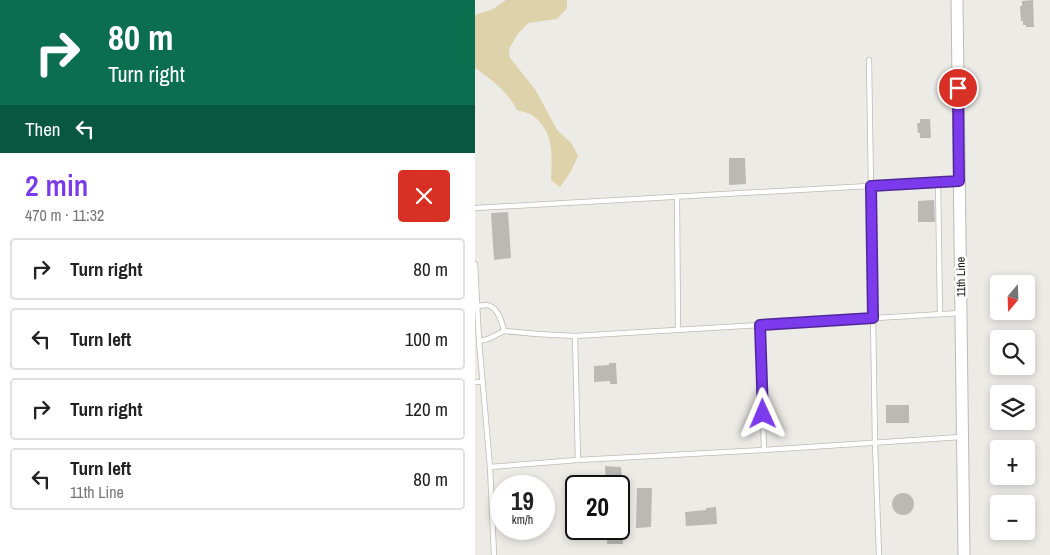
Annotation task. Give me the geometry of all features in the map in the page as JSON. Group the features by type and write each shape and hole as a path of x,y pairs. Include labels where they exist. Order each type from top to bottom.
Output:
{"main road":[{"name":"11th Line","path":"957,0 964,555"}],"lane":[{"path":"869,60 875,443 879,555"},
{"path":"475,208 959,181"},
{"path":"938,182 940,314"},
{"path":"677,197 678,330"},
{"path":"475,264 479,341 490,467 494,555"},
{"path":"477,306 486,305 494,308 500,317 504,331"},
{"path":"479,341 504,331 575,336 961,313"},
{"path":"760,325 764,450"},
{"path":"575,336 578,460"},
{"path":"475,382 483,382"},
{"path":"490,467 962,437"}],"shaded area":[{"path":"506,0 567,0 567,8 557,19 528,23 517,35 509,49 510,58 535,89 557,130 572,144 578,156 570,173 560,187 551,180 551,145 545,129 532,115 517,110 504,92 475,68 475,15 493,9"}],"building":[{"path":"1033,0 1034,27 1026,27 1026,25 1023,25 1023,21 1021,21 1020,6 1022,6 1022,1"},
{"path":"920,119 930,119 931,138 920,138 917,123 920,123"},
{"path":"729,158 745,158 746,184 729,185"},
{"path":"934,200 935,222 918,222 918,201"},
{"path":"508,212 511,258 494,260 491,213"},
{"path":"609,363 616,363 617,384 610,384 610,381 594,382 594,366 609,365"},
{"path":"886,405 909,405 909,423 886,423"},
{"path":"605,466 621,467 621,475 605,475"},
{"path":"637,488 652,488 651,527 636,528"},
{"path":"903,493 911,496 914,504 911,512 903,515 895,512 892,504 895,496"},
{"path":"716,507 717,524 686,526 685,512"},
{"path":"607,540 623,540 623,544 607,544"}],"route":[{"path":"763,414 760,325 873,318 871,186 959,181 958,88"}]}
